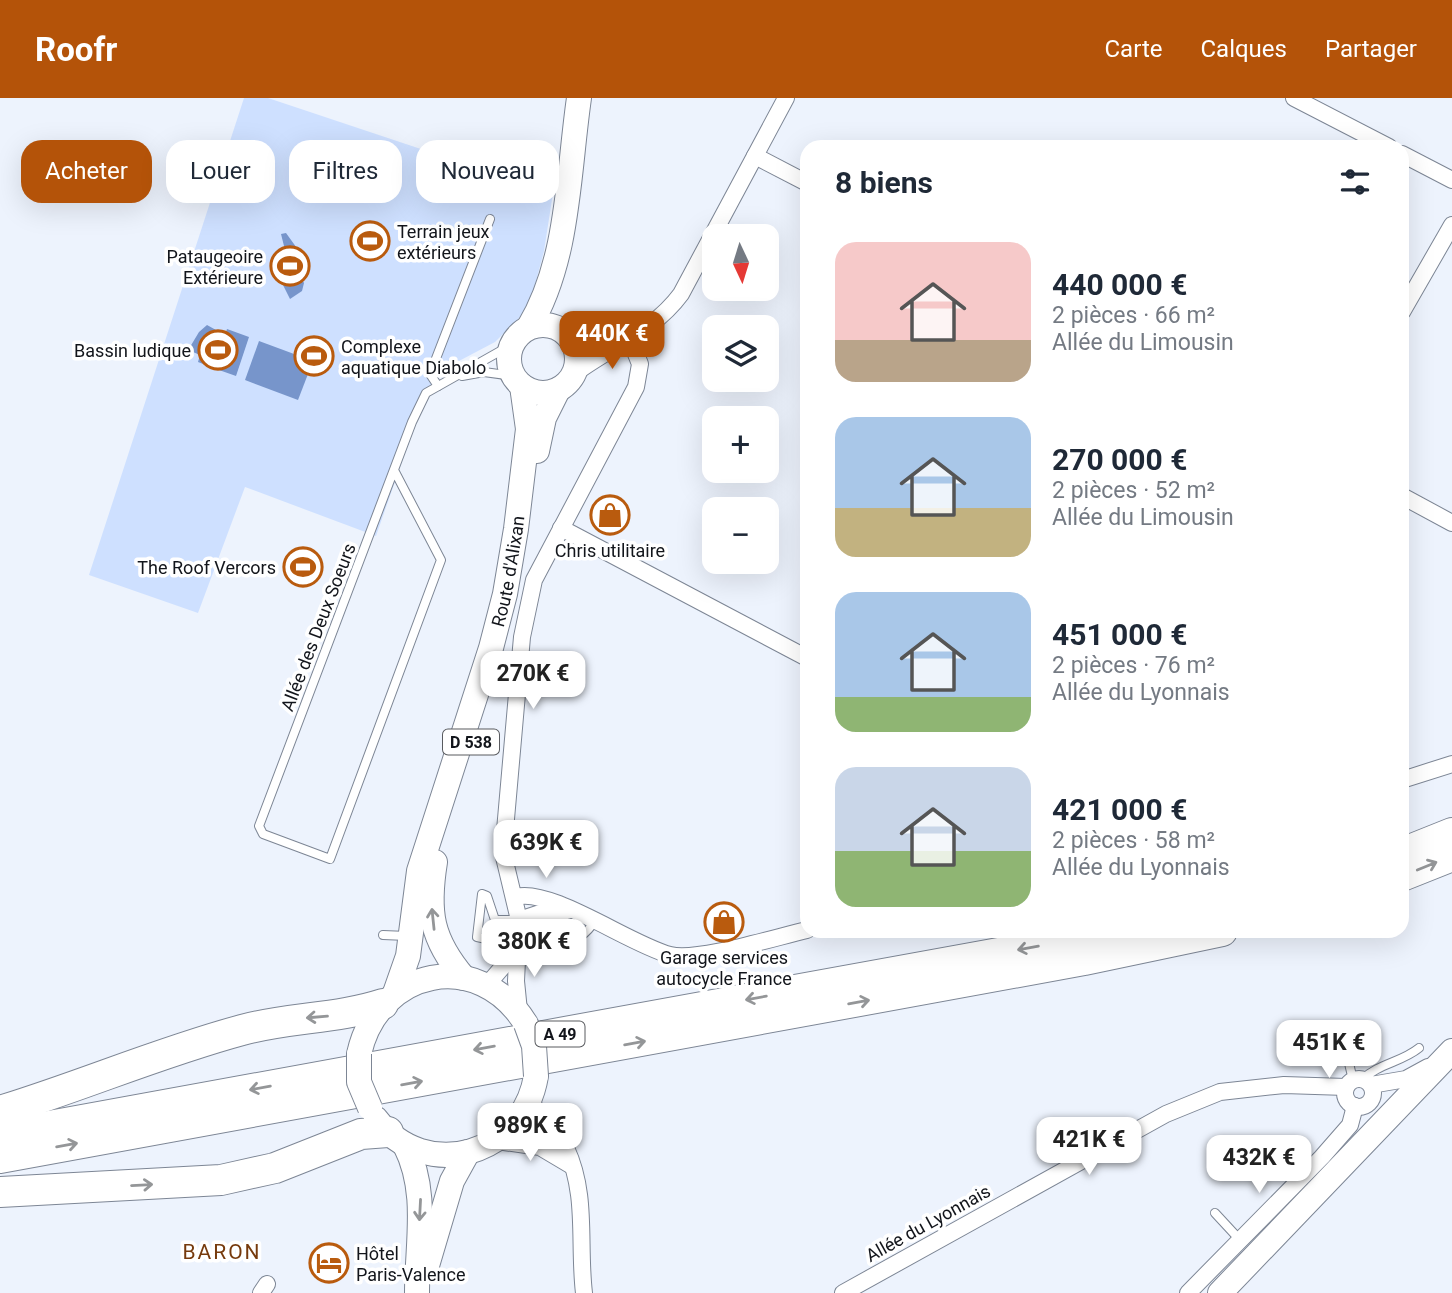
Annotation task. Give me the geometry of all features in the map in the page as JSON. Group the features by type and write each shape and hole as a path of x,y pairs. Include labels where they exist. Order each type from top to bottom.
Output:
{"highway":[{"path":"1409,850 1452,833"},
{"path":"1409,873 1452,856"},
{"name":"A 49","path":"0,1135 1081,938"},
{"name":"A 49","path":"0,1158 1084,960 1189,938"},
{"path":"0,1111 222,1035 291,1020 354,1013 389,999"},
{"path":"0,1192 221,1180 275,1168 360,1134 396,1138"}],"main road":[{"name":"Route d'Alixan","path":"389,999 407,964 414,892 422,859 491,648 505,594 528,429 517,381 509,361 511,345 530,327 556,263 579,98"},
{"name":"Route d'Alixan","path":"476,981 446,956 435,932 431,894 435,861 509,625 523,551 539,435 578,356 568,335 556,263"},
{"path":"530,327 547,325 568,335"},
{"path":"517,381 540,393 566,382"},
{"path":"396,1138 435,1154 468,1152 497,1140 515,1124 530,1100 536,1076 534,1046 522,1017 509,1000 476,981 426,979 389,999 370,1022 359,1054 359,1082 370,1108 396,1138 415,1166 420,1188 418,1293"},
{"path":"1220,1293 1452,1055"},
{"path":"418,1293 452,1181 468,1152"}],"street":[{"path":"566,382 659,321 681,295 786,98"},
{"path":"1294,98 1375,140"},
{"path":"755,156 800,179"},
{"path":"1409,158 1452,180"},
{"path":"1409,300 1452,225"},
{"path":"568,335 596,344 630,339"},
{"path":"522,1017 519,920 516,897 506,874 503,853 522,637 534,580 636,387 640,364 630,339"},
{"path":"1409,500 1452,523"},
{"path":"561,528 800,654"},
{"path":"1409,778 1452,764"},
{"path":"516,897 535,896 671,955 694,955 800,932"},
{"path":"519,920 540,913 569,911"},
{"path":"476,981 518,949"},
{"name":"Allée du Lyonnais","path":"843,1293 1166,1114 1220,1093 1284,1085 1406,1079 1452,1055"},
{"path":"1358,1083 1372,1098 1362,1107 1348,1102 1358,1083"},
{"path":"530,1100 541,1119 561,1140 582,1196 584,1293"},
{"path":"1188,1293 1350,1125 1354,1106"},
{"path":"497,1140 540,1147 572,1166"}],"lane":[{"path":"438,386 430,374 490,219"},
{"name":"Allée des Deux Soeurs","path":"394,470 441,561 330,859 263,834 259,826 394,470 426,393 511,345"},
{"name":"Allée des Deux Soeurs","path":"452,379 484,372 517,381"},
{"path":"482,894 487,896 495,920 491,940 477,937 482,894"},
{"path":"495,920 519,920"},
{"path":"518,949 535,952 583,938 594,922"},
{"path":"383,935 410,936"},
{"path":"1347,1055 1358,1083 1370,1072 1406,1059 1419,1048"},
{"path":"1215,1213 1240,1240"}],"shaded area":[{"name":"Complexe aquatique Diabolo","path":"244,98 268,98 394,140 289,140 289,203 402,203 402,143 416,147 416,203 551,203 544,251 529,308 495,342 440,371 426,393 376,536 245,487 198,613 89,575 210,203 275,203 275,140 230,140"}],"water":[{"name":"Pataugeoire Extérieure","path":"286,233 299,251 298,271 304,283 302,291 290,299 279,277 284,246 281,234"},
{"name":"Bassin ludique","path":"207,325 216,330 216,342 222,344 227,329 249,337 236,376 219,370 221,363 214,360 211,367 198,362 200,355 190,347"},
{"path":"259,341 313,361 298,400 245,380"}],"place":[{"name":"Terrain jeux extérieurs","path":"370,241"},
{"name":"Pataugeoire Extérieure","path":"290,266"},
{"name":"Bassin ludique","path":"218,350"},
{"name":"Complexe aquatique Diabolo","path":"314,356"},
{"name":"Chris utilitaire","path":"610,515"},
{"name":"The Roof Vercors","path":"303,567"},
{"name":"Garage services autocycle France","path":"724,922"},
{"name":"Hôtel Paris-Valence","path":"329,1263"}],"district":[{"name":"BARON","path":"222,1252"}]}
